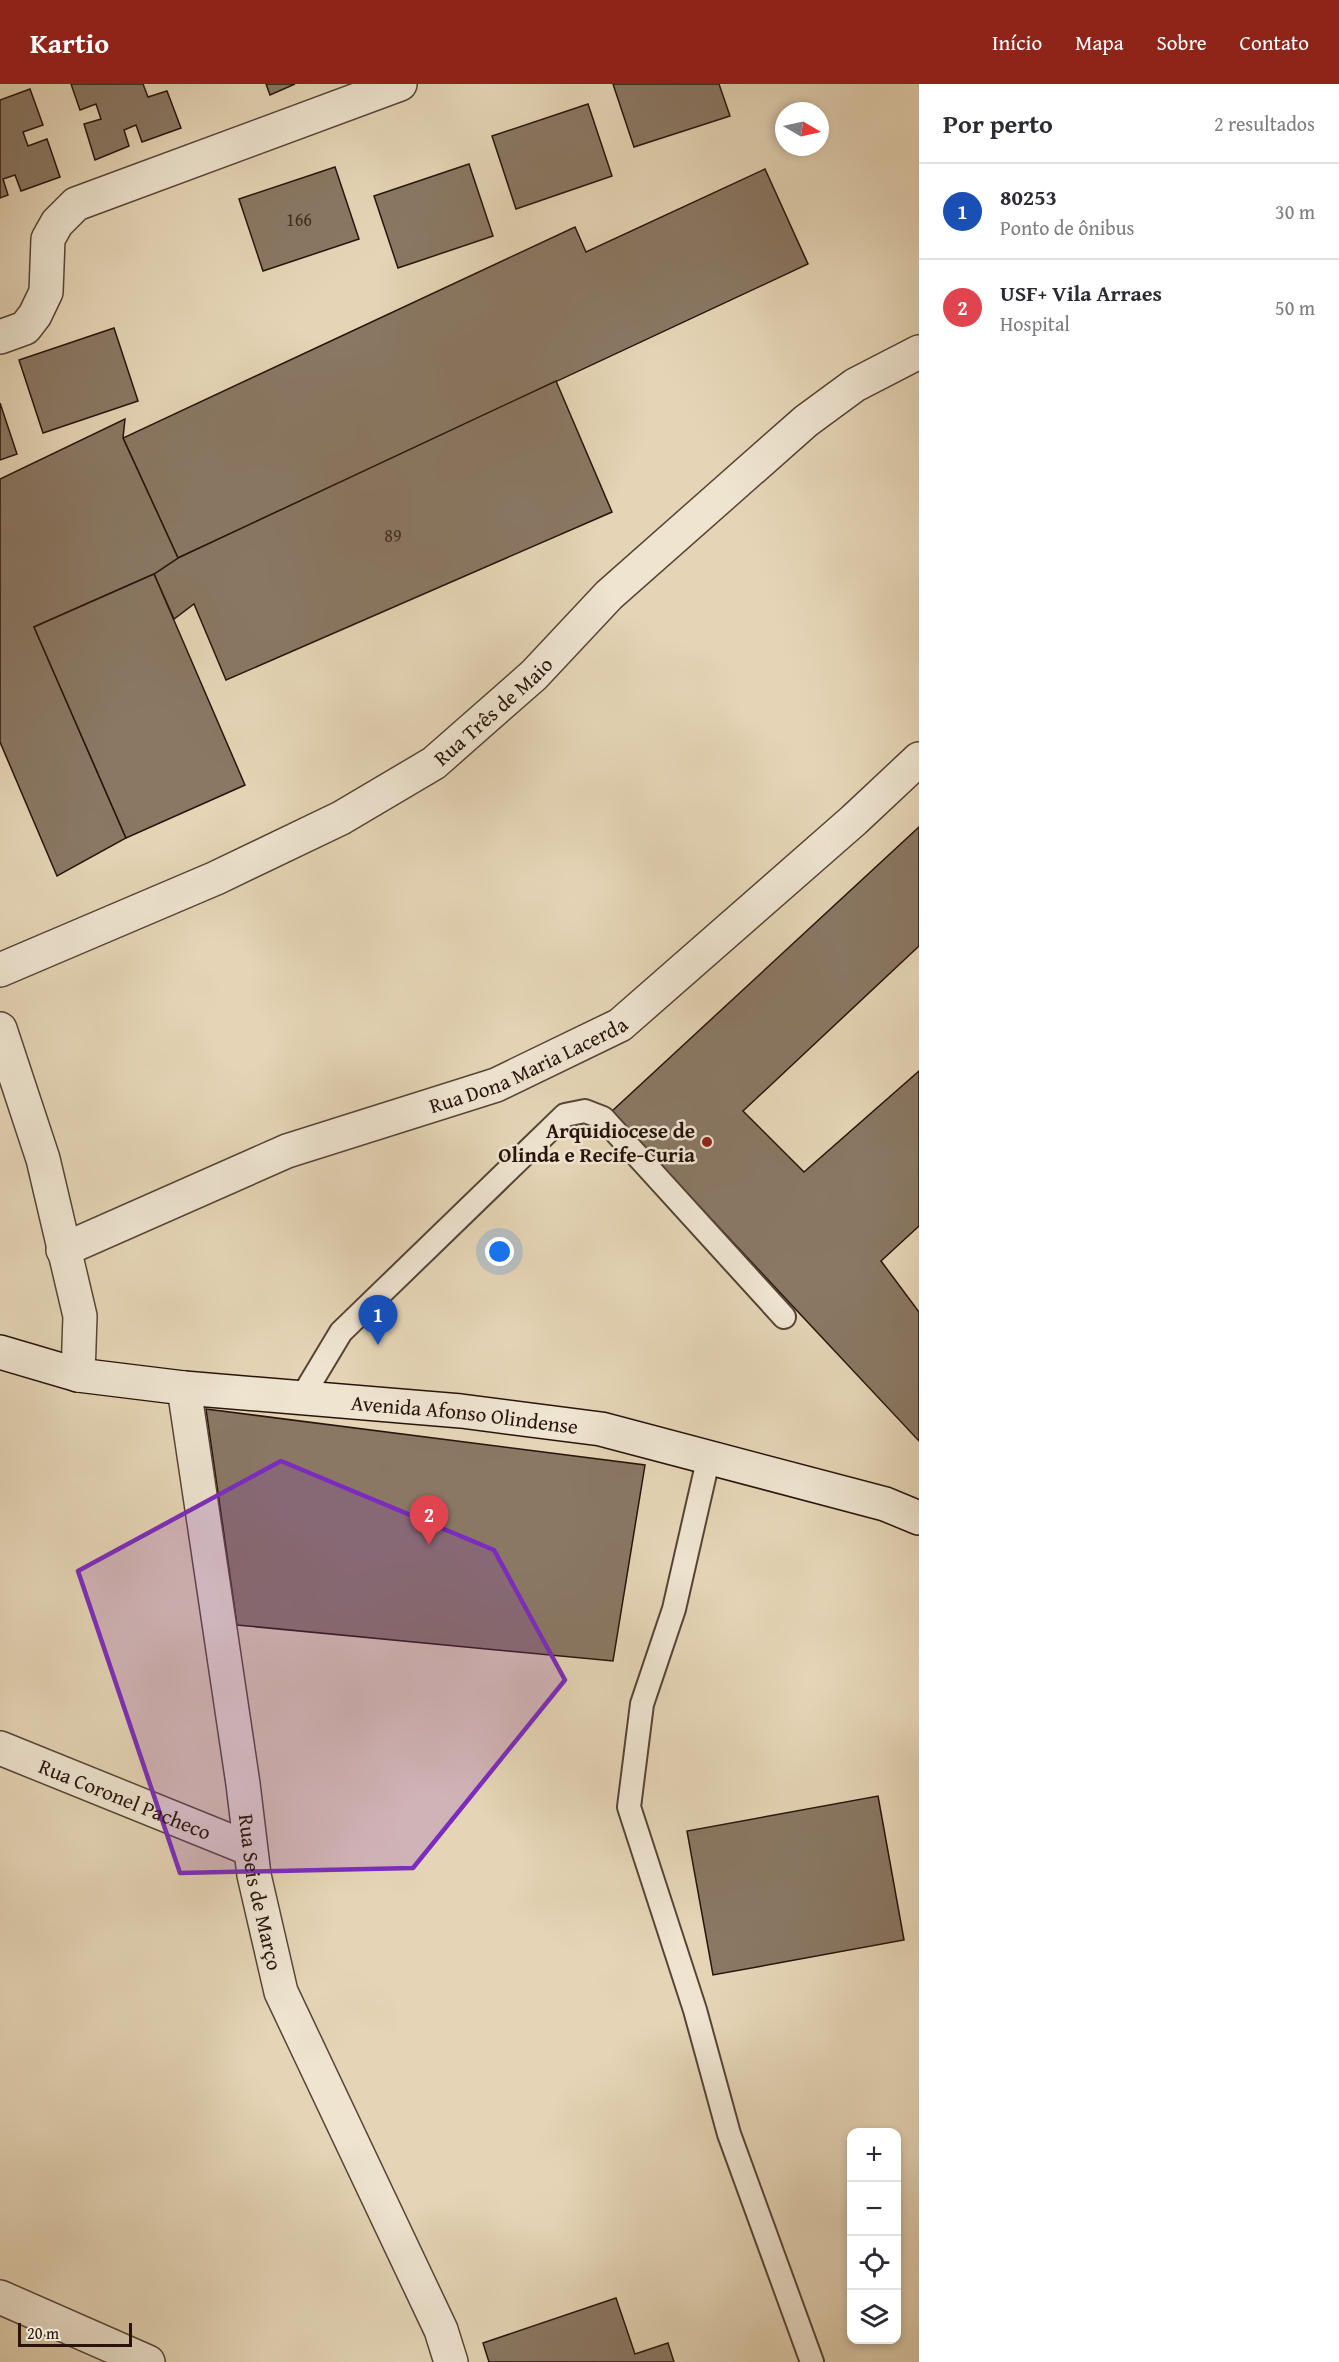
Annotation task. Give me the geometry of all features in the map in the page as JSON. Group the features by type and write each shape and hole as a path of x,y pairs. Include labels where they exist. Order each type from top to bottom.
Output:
{"street":[{"path":"0,337 25,328 35,315 46,292 48,239 57,223 76,204 400,84"},
{"name":"Rua Três de Maio","path":"0,970 237,868 341,818 434,764 534,675 609,594 806,421 855,385 919,352"},
{"name":"Rua Dona Maria Lacerda","path":"63,1250 287,1151 496,1085 620,1025 854,820 919,759"},
{"path":"0,1029 43,1159 80,1316 78,1375"},
{"name":"Avenida Afonso Olindense","path":"0,1352 78,1375 184,1388 461,1410 600,1429 885,1504 919,1518"},
{"name":"Rua Seis de Março","path":"184,1388 243,1784 254,1875 281,1992 441,2330 451,2362"},
{"name":"Rua Coronel Pacheco","path":"0,1748 250,1849"},
{"path":"0,2296 148,2362"}],"lane":[{"path":"302,1398 341,1332 565,1115 585,1111 603,1118 784,1317"},
{"path":"709,1456 674,1609 642,1704 629,1807 695,2010 729,2134 812,2362"}],"highlighted area":[{"path":"281,1461 494,1550 565,1680 413,1868 180,1873 78,1571"}],"building":[{"path":"71,84 143,84 148,97 167,91 181,128 142,142 136,125 124,130 129,146 95,160 84,124 101,119 96,104 80,110"},
{"path":"266,84 295,84 270,95"},
{"path":"613,84 719,84 730,116 634,147"},
{"path":"30,89 43,125 23,132 28,146 47,139 60,177 21,191 15,175 3,179 8,195 0,198 0,100"},
{"path":"588,104 612,176 516,209 492,136"},
{"path":"469,164 493,236 398,268 374,196"},
{"path":"335,167 359,239 263,271 239,199"},
{"path":"765,169 808,264 178,558 123,438 575,227 586,252"},
{"path":"114,328 138,401 43,433 19,360"},
{"path":"556,381 612,512 226,680 194,604 174,619 154,574 178,558"},
{"path":"0,403 17,454 0,460"},
{"path":"125,419 123,438 178,558 154,574 34,627 126,838 57,876 0,742 0,479"},
{"path":"154,574 245,785 126,838 34,627"},
{"name":"Arquidiocese de Olinda e Recife-Curia","path":"919,827 919,946 743,1111 804,1172 919,1071 919,1226 881,1261 919,1312 919,1441 611,1112"},
{"path":"206,1409 645,1465 613,1661 237,1625"},
{"path":"878,1796 904,1940 713,1975 687,1831"},
{"path":"616,2298 635,2354 668,2343 674,2362 489,2362 483,2343"}],"place":[{"name":"Arquidiocese de Olinda e Recife-Curia","path":"707,1142"},
{"name":"80253","path":"378,1345"},
{"name":"USF+ Vila Arraes","path":"429,1545"}]}
